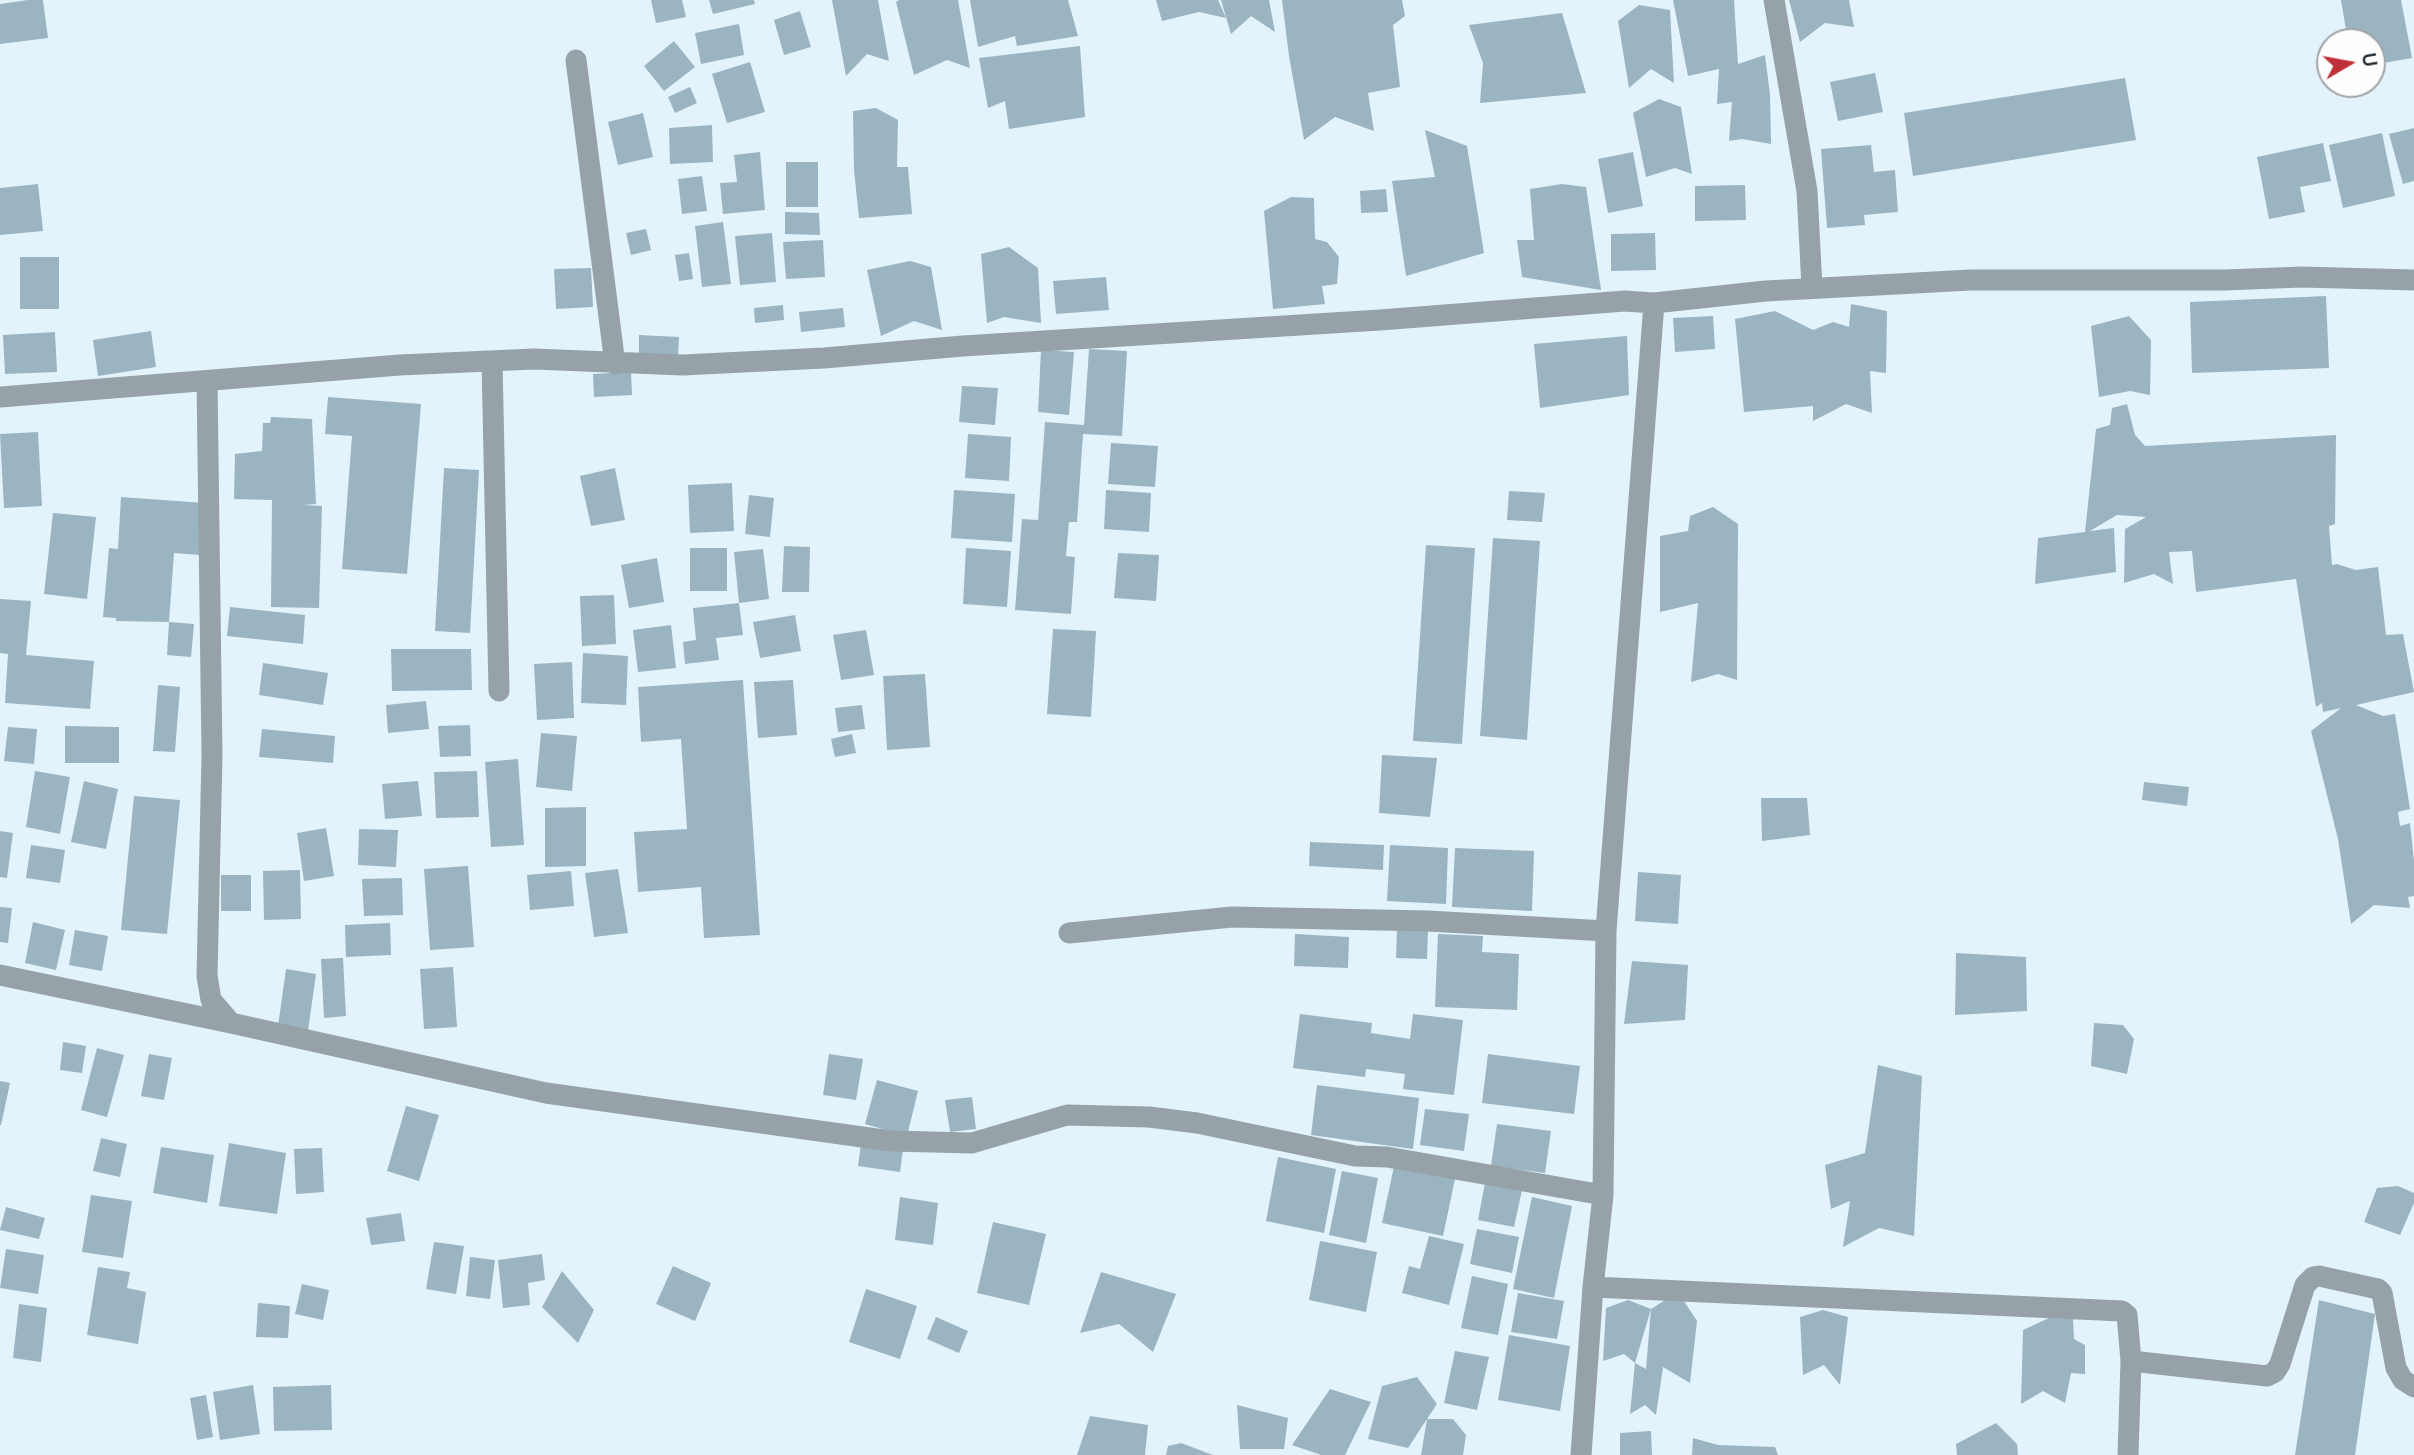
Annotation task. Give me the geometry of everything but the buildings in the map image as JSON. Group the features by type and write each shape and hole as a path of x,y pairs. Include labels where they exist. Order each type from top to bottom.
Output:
{"street":[{"path":"1774,0 1807,191 1812,288"},
{"path":"576,60 615,364"},
{"path":"0,397 360,367 534,359 683,365 824,358 963,346 1625,302 1654,303 1812,288 1971,280 2224,280 2302,277 2414,280"},
{"path":"1581,1455 1593,1287 1603,1195 1606,931 1654,303"},
{"path":"492,361 499,691"},
{"path":"207,381 212,755 206,976 211,1000 231,1023"},
{"path":"1069,933 1233,917 1428,921 1606,931"},
{"path":"0,975 546,1093 891,1141 972,1143 1067,1115 1149,1117 1197,1123 1355,1156 1387,1157 1603,1195"},
{"path":"2132,1360 2267,1376 2275,1372 2280,1364 2305,1285 2313,1277 2319,1276 2378,1289 2382,1293 2396,1368 2403,1380 2414,1387"},
{"path":"1593,1287 2114,1310 2127,1315 2132,1360 2128,1455"}]}
